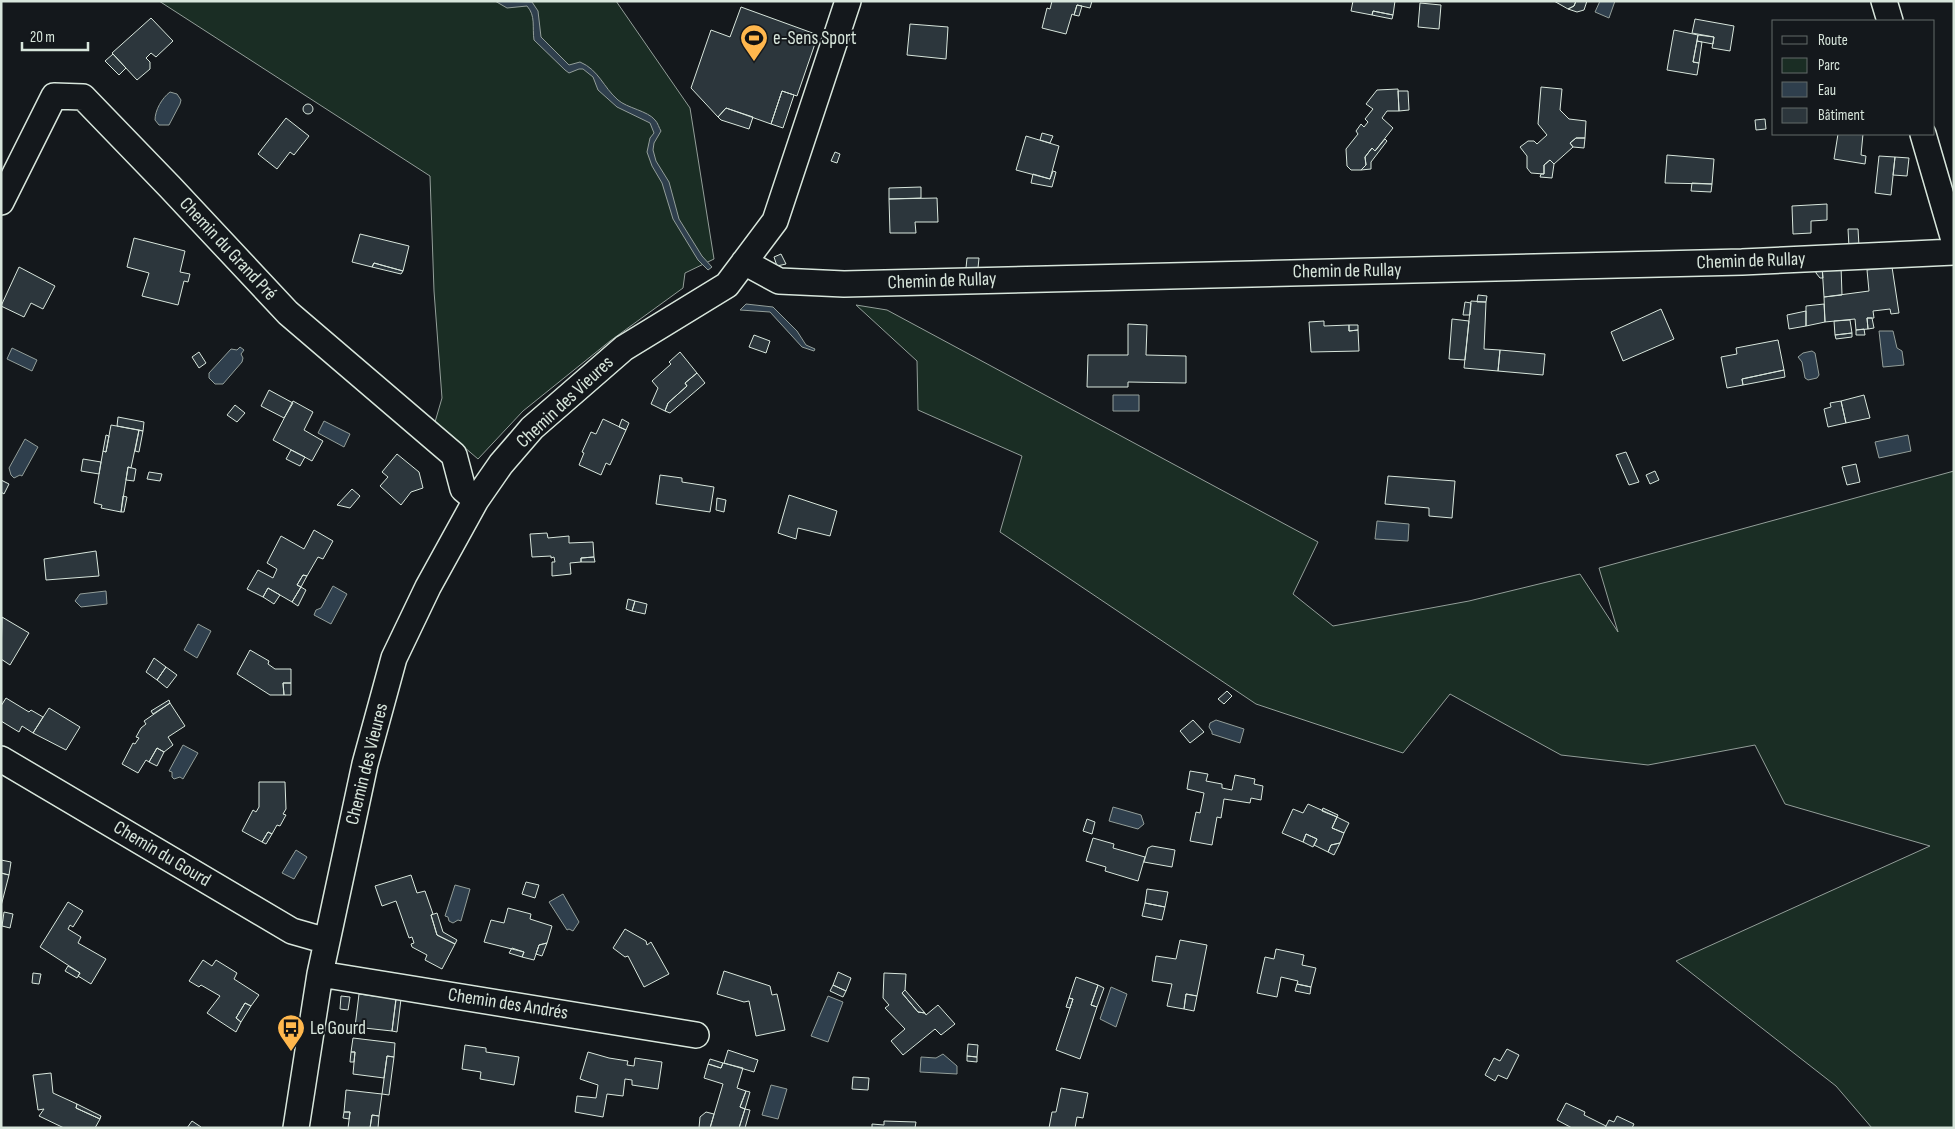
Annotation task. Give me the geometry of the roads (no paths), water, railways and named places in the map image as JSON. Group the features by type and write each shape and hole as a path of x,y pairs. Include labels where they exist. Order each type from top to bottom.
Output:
{"street":[{"name":"Chemin des Vieures","path":"327,941 365,764 394,658 428,587 476,500 501,464 532,428 624,348 727,284 775,221 848,1"},
{"path":"1884,1 1890,20"},
{"name":"Chemin du Grand Pré","path":"1,202 54,96 83,97 288,313 454,455 463,490 476,500"},
{"path":"1923,135 1954,240"},
{"name":"Chemin de Rullay","path":"744,262 779,282 844,284 1742,262 1954,252"},
{"name":"Chemin du Gourd","path":"1,759 292,931 327,941"},
{"path":"296,1128 320,974 327,941"},
{"name":"Chemin des Andrés","path":"320,974 696,1034"}],"water":[{"path":"495,1 532,2 538,11 541,37 569,65 580,62 586,65 592,69 618,100 648,114 656,121 661,131 654,143 653,150 656,161 669,182 679,219 702,256 712,267 708,270 698,260 673,219 662,183 652,166 647,152 650,138 654,133 650,123 617,107 598,90 593,77 583,69 569,73 565,70 534,40 533,18 527,6 507,8"},
{"path":"1600,1 1615,1 1609,18 1595,12"},
{"path":"170,92 177,94 181,100 180,104 169,125 159,125 155,120 156,112"},
{"path":"746,304 773,307 797,331 806,345 815,349 814,351 802,347 770,312 740,310"},
{"path":"1879,331 1893,331 1897,348 1902,351 1904,365 1883,367"},
{"path":"240,347 244,350 241,354 242,362 223,384 215,384 209,378 209,373 231,349 237,350"},
{"path":"12,348 37,360 32,371 7,359"},
{"path":"1812,351 1815,353 1819,375 1817,378 1808,380 1805,378 1802,362 1798,357 1803,353"},
{"path":"1113,395 1139,395 1139,411 1113,411"},
{"path":"324,421 350,434 344,447 318,433"},
{"path":"1908,435 1911,451 1879,458 1875,442"},
{"path":"25,439 38,447 22,476 14,478 9,468"},
{"path":"1377,521 1409,524 1408,541 1375,539"},
{"path":"333,586 347,594 331,624 314,615 316,610 321,608"},
{"path":"106,591 107,604 81,607 75,601 80,594"},
{"path":"198,624 211,631 197,658 184,650"},
{"path":"1216,720 1244,729 1240,743 1212,734 1209,727 1210,723"},
{"path":"183,745 198,753 183,779 180,777 174,779 172,772 169,771"},
{"path":"1113,807 1141,815 1144,824 1138,829 1109,821"},
{"path":"296,850 307,857 294,879 282,873"},
{"path":"455,885 470,889 461,921 458,920 453,923 445,916"},
{"path":"563,894 579,922 573,931 567,930 549,902"},
{"path":"1111,987 1127,994 1116,1027 1100,1019"},
{"path":"828,996 843,1002 828,1042 811,1036"},
{"path":"943,1054 957,1066 957,1074 920,1072 921,1057 936,1058"},
{"path":"771,1085 787,1089 778,1119 762,1115"}],"place":[{"name":"e-Sens Sport","path":"754,62"},
{"name":"Le Gourd","path":"291,1052"}]}
